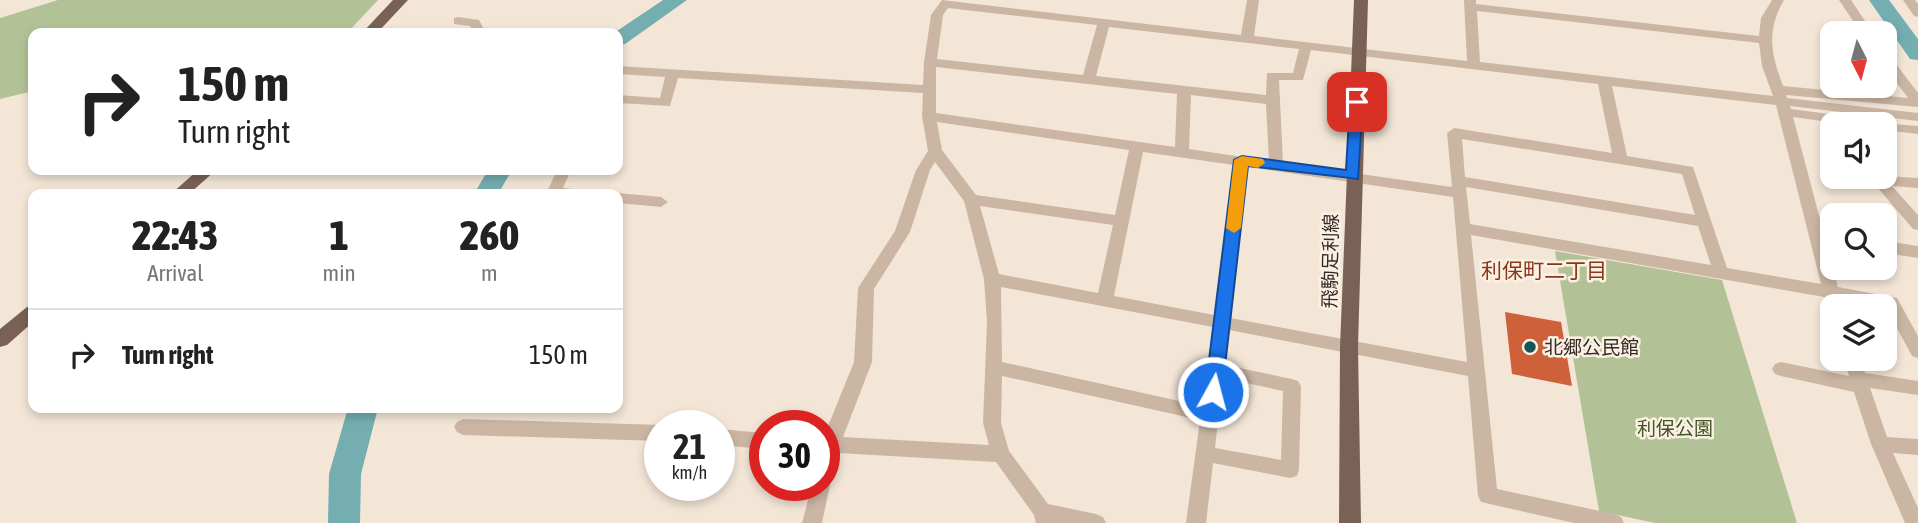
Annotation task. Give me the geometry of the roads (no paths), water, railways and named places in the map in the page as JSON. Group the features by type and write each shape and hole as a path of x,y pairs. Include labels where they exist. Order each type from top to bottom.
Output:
{"main road":[{"path":"374,28 401,0"},
{"name":"飛駒足利線","path":"1350,523 1349,347 1361,0"},
{"path":"185,189 202,175"},
{"path":"0,340 28,316"}],"street":[{"path":"1247,39 1253,0"},
{"path":"1547,0 1548,16"},
{"path":"1775,0 1767,18 1765,40 1769,66 1820,225"},
{"path":"1845,0 1859,21"},
{"path":"1909,0 1918,13"},
{"path":"1096,523 1044,517 1001,454 992,423 995,321 992,279 971,200 935,150 929,116 930,62 937,15 947,2 1918,117"},
{"path":"1474,65 1471,4 1548,16 1765,40"},
{"path":"458,21 475,23 478,28"},
{"path":"1088,79 1104,22"},
{"path":"1276,165 1272,76 1297,78 1306,46"},
{"path":"930,62 1273,100"},
{"path":"623,70 812,84 928,89"},
{"path":"623,99 665,103 673,73"},
{"path":"1897,75 1918,102"},
{"path":"1604,80 1620,160"},
{"path":"1182,152 1184,90"},
{"path":"1781,101 1918,102"},
{"path":"1781,101 1825,112"},
{"path":"929,116 1705,222"},
{"path":"1897,127 1918,130"},
{"path":"1614,523 1488,496 1454,133 1688,170 1721,273"},
{"path":"1105,300 1137,146"},
{"path":"840,416 863,362 866,288 902,233 923,170 935,150"},
{"path":"1196,523 1242,160"},
{"path":"1918,183 1878,180 1918,225"},
{"path":"623,198 661,202"},
{"path":"971,200 1121,220"},
{"path":"1463,228 1721,273 1820,296"},
{"path":"1897,249 1918,252"},
{"path":"992,279 1476,371"},
{"path":"1897,313 1918,351"},
{"path":"993,367 1210,415"},
{"path":"1781,369 1918,388"},
{"path":"1205,454 1290,470 1292,386 1216,370"},
{"path":"1856,371 1880,444 1915,523"},
{"path":"463,427 644,433"},
{"path":"1880,444 1918,447"},
{"path":"840,445 1001,454"},
{"path":"812,523 817,501"}],"waterway":[{"path":"623,37 677,0"},
{"path":"1879,0 1918,54"},
{"path":"489,189 497,175"},
{"path":"344,523 345,474 362,413"}],"place":[{"name":"北郷公民館","path":"1530,347"}],"district":[{"name":"利保町二丁目","path":"1544,270"}],"park label":[{"name":"利保公園","path":"1675,428"}]}
